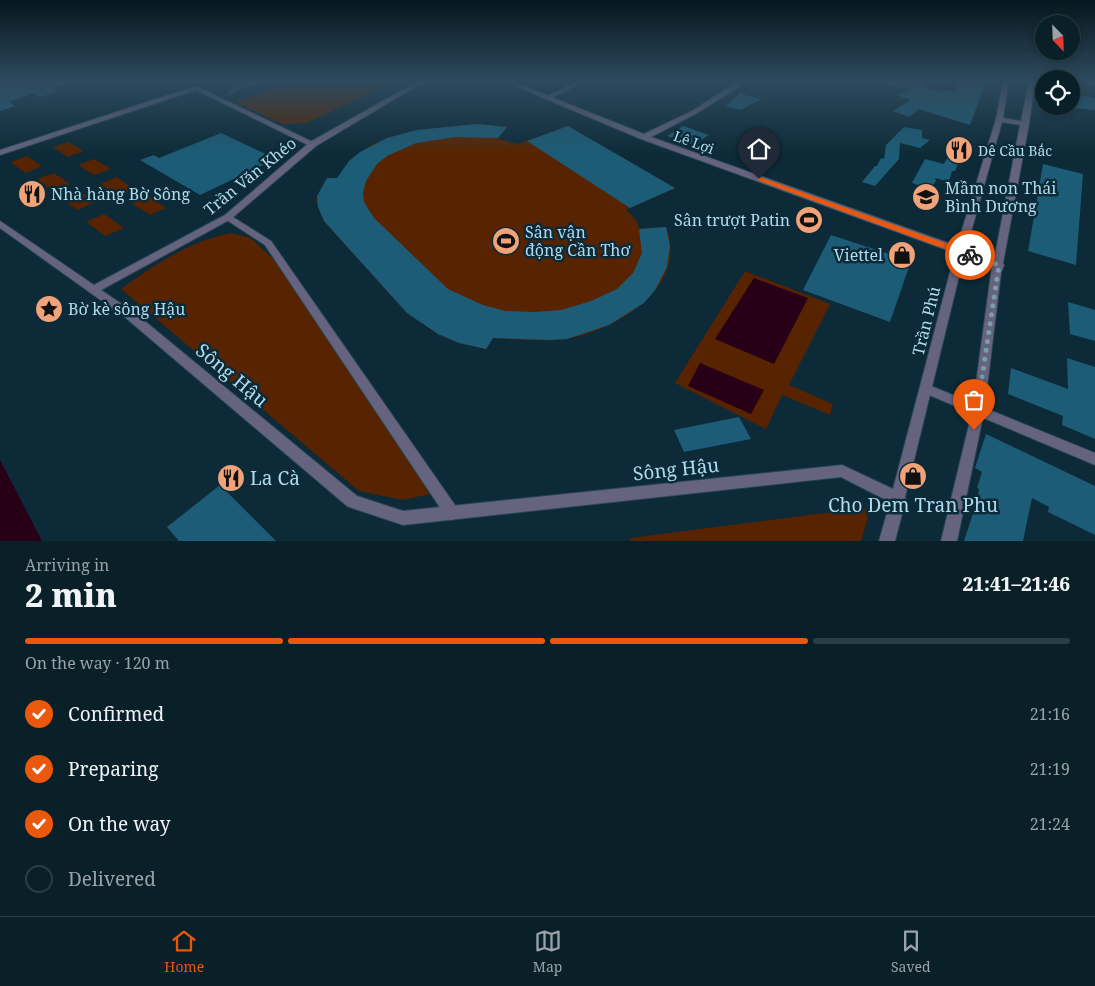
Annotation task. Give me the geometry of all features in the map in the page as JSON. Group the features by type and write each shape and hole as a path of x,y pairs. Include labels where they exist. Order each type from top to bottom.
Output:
{"street":[{"path":"0,153 141,106"},
{"path":"234,106 314,144"},
{"name":"Trần Văn Khéo","path":"95,289 228,217 314,144 379,106"},
{"name":"Lê Lợi","path":"571,106 644,137 999,265"},
{"path":"644,137 663,130 704,106"},
{"name":"Trần Phú","path":"887,541 899,500 960,252 1002,106"},
{"path":"949,541 978,412 999,265 1028,106"},
{"path":"1000,118 1025,124"},
{"path":"228,217 268,243 452,513"},
{"name":"Sông Hậu","path":"0,224 131,316 352,501 403,518 515,504 842,471 899,500"},
{"path":"926,389 1095,459"}],"shaded area":[{"path":"244,106 342,106 306,123 283,124"},
{"name":"Sân vận động Cần Thơ","path":"477,124 507,127 498,139 518,144 568,126 675,188 626,210 637,221 639,229 666,227 671,249 667,269 658,287 643,303 626,316 606,327 566,339 493,338 486,349 459,343 438,334 407,313 324,221 316,201 317,196 337,178 349,161 373,144 417,130"},
{"path":"69,142 84,151 68,157 53,147"},
{"path":"27,156 42,166 25,173 11,162"},
{"path":"94,159 111,169 94,175 78,165"},
{"path":"54,173 70,184 53,191 37,179"},
{"path":"116,177 134,189 118,196 100,184"},
{"path":"78,190 95,202 77,210 60,197"},
{"path":"147,195 166,208 150,215 130,202"},
{"path":"104,214 124,228 105,236 86,222"},
{"path":"231,233 251,238 278,264 430,494 403,500 359,491 121,289 173,255 201,242"},
{"path":"745,271 830,304 789,385 833,404 830,415 782,395 766,429 675,383"},
{"path":"754,278 808,298 774,364 715,339"},
{"path":"700,363 764,390 751,414 688,386"},
{"path":"0,460 42,541 0,541"},
{"path":"864,508 868,517 861,541 631,541 630,538"}],"building":[{"path":"0,106 14,106 0,111"},
{"path":"727,106 748,106 740,110"},
{"path":"901,106 977,106 970,125 919,109 909,117 893,111"},
{"path":"1080,106 1095,106 1095,110 1080,109"},
{"path":"477,124 507,127 498,138 455,137 416,143 387,156 377,164 366,181 363,193 364,202 374,218 448,289 483,305 505,311 534,312 561,310 591,301 617,289 633,273 642,253 639,229 666,227 670,246 667,267 655,290 644,303 609,325 567,339 493,338 486,349 459,343 438,334 407,313 324,221 318,207 317,196 327,178 337,178 349,161 360,152 387,138 417,130"},
{"path":"568,126 675,188 630,208 527,141"},
{"path":"683,126 709,135 693,145 667,136"},
{"path":"904,127 922,130 922,138 930,140 920,148 900,143 899,159 875,186 862,182 877,166 881,158 884,159 886,145"},
{"path":"221,133 276,159 200,195 140,160 154,155 159,158"},
{"path":"954,145 964,149 955,171 952,171 949,182 935,178 936,181 930,189 912,183 925,159 944,164"},
{"path":"1043,164 1083,174 1076,265 1028,251"},
{"path":"831,235 911,261 890,322 803,290"},
{"path":"1068,302 1095,310 1095,341 1070,334"},
{"path":"1067,358 1095,367 1095,439 1062,425 1063,416 1008,394 1011,368 1068,389"},
{"path":"739,417 751,439 684,452 674,430"},
{"path":"986,434 1095,486 1095,535 1048,512 1049,507 1032,498 1023,541 964,541 977,501 979,489 977,488 982,472 975,468"},
{"path":"220,485 276,541 179,541 167,527"}],"way so far":[{"path":"970,255 999,265 996,274 974,430"}],"place":[{"name":"Dê Cầu Bắc","path":"959,150"},
{"name":"Nhà hàng Bờ Sông","path":"32,194"},
{"name":"Mầm non Thái Bình Dương","path":"926,197"},
{"name":"Sân trượt Patin","path":"809,220"},
{"name":"Sân vận động Cần Thơ","path":"506,241"},
{"name":"Viettel","path":"902,255"},
{"name":"Bờ kè sông Hậu","path":"49,309"},
{"name":"Cho Dem Tran Phu","path":"913,476"},
{"name":"La Cà","path":"231,478"}],"route":[{"path":"759,179 970,255"}]}
